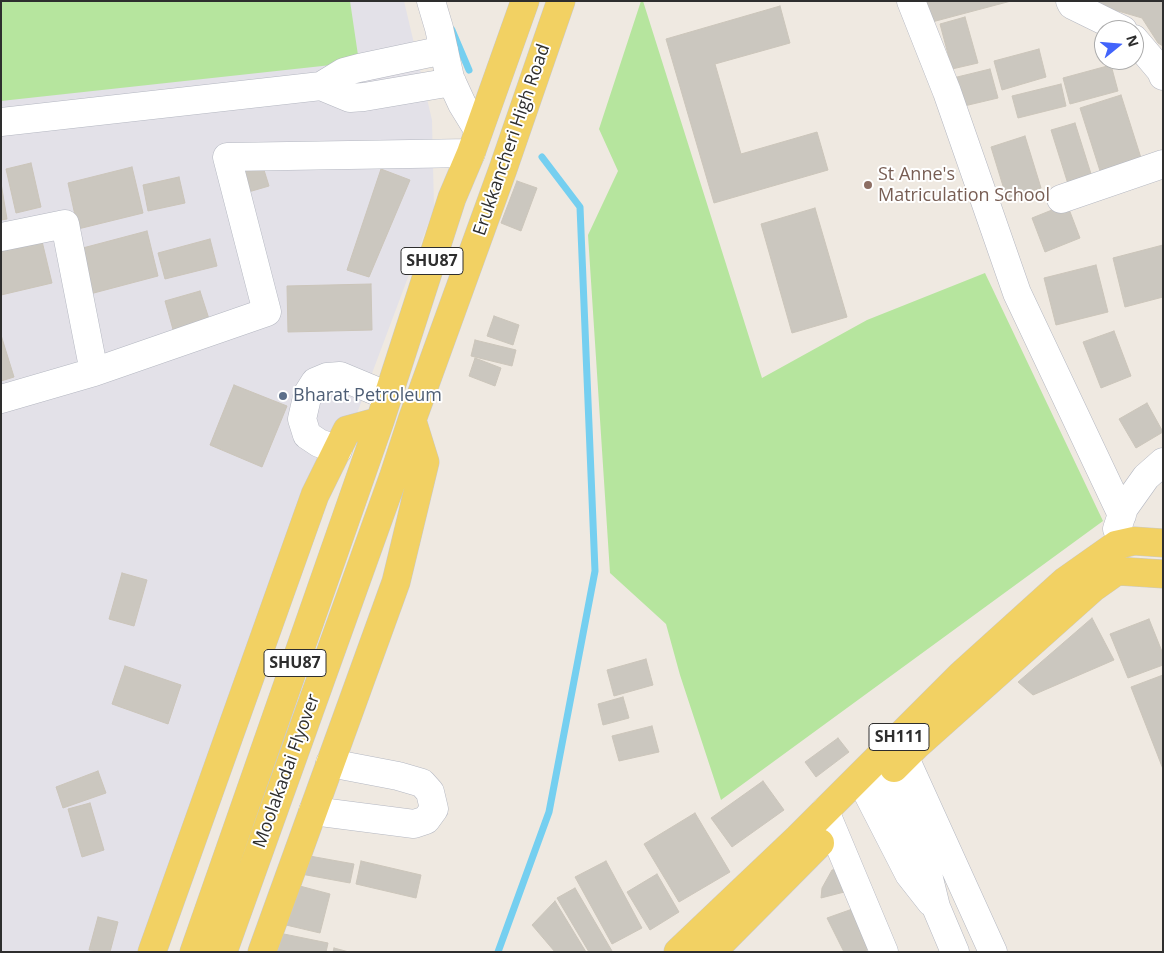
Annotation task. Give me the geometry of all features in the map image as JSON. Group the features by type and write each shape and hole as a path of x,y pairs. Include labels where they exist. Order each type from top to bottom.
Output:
{"main road":[{"name":"SHU87","path":"384,409 452,198 475,141 524,4"},
{"name":"Erukkancheri High Road","path":"412,420 503,169 558,7"},
{"path":"152,952 315,495 347,430 384,409"},
{"name":"Moolakadai Flyover","path":"194,952 384,409"},
{"path":"262,952 396,582 425,462 412,420"},
{"name":"Moolakadai Flyover","path":"223,952 393,478 412,420"},
{"name":"SH111","path":"712,952 961,675 1065,581 1116,545 1134,541 1163,543"},
{"name":"SH111","path":"678,952 829,820 886,776 1085,595 1109,576 1117,571 1163,574"}],"street":[{"path":"1,399 94,372 267,312 226,157 475,141 452,82 431,1"},
{"path":"911,1 947,92 1017,293 1122,515"},
{"path":"1070,1 1072,5 1103,20"},
{"path":"1,122 321,86 344,72 444,50"},
{"path":"1144,51 1163,76"},
{"path":"321,86 350,98 452,82"},
{"path":"1061,199 1163,164"},
{"path":"1,237 65,224 94,372"},
{"path":"338,450 319,443 307,435 302,419 308,393 315,382 340,376 384,409"},
{"path":"1109,576 1110,550 1124,508 1146,477 1163,462"},
{"path":"313,811 414,824 426,820 434,809 430,792 422,783 398,776 330,763"},
{"path":"886,776 925,862 936,907 955,952"},
{"path":"886,776 993,952"},
{"path":"829,820 884,952"}],"shaded area":[{"path":"1,1 404,1 432,120 434,208 155,952 1,952"}],"green space":[{"path":"1,1 350,1 359,62 1,101"},
{"path":"641,1 643,1 762,378 867,320 985,273 1103,521 721,800 680,675 666,624 610,573 588,235 618,171 599,129"}],"building":[{"path":"926,1 1011,1 932,22"},
{"path":"1096,1 1163,1 1163,46 1158,43 1142,18 1101,6"},
{"path":"780,6 790,43 715,64 741,154 817,132 828,170 714,203 666,39"},
{"path":"965,17 978,63 952,69 940,24"},
{"path":"1039,49 1046,77 1002,90 994,61"},
{"path":"990,69 998,98 960,107 953,78"},
{"path":"1094,70 1112,70 1118,91 1070,104 1063,78"},
{"path":"1061,84 1066,106 1018,118 1012,96"},
{"path":"1121,95 1142,161 1101,174 1080,108"},
{"path":"1075,123 1092,177 1068,184 1051,130"},
{"path":"1025,136 1041,188 1007,199 991,147"},
{"path":"258,151 269,186 245,193 235,158"},
{"path":"31,163 41,207 16,213 6,169"},
{"path":"132,167 143,213 78,229 68,183"},
{"path":"381,169 410,180 369,277 347,270"},
{"path":"179,177 185,203 148,211 143,185"},
{"path":"517,181 537,188 521,231 501,223"},
{"path":"1,183 7,219 1,220"},
{"path":"1067,204 1080,238 1045,252 1032,218"},
{"path":"815,208 847,317 792,333 761,224"},
{"path":"147,231 158,276 90,294 79,249"},
{"path":"41,237 52,283 1,295 1,246"},
{"path":"210,239 217,266 165,279 158,253"},
{"path":"1163,245 1163,297 1125,307 1113,258"},
{"path":"1096,265 1108,312 1056,325 1044,278"},
{"path":"371,284 372,330 288,332 287,286"},
{"path":"200,291 210,322 174,333 165,301"},
{"path":"494,316 519,325 513,345 487,336"},
{"path":"1114,331 1131,376 1101,388 1083,342"},
{"path":"1,335 14,377 1,381"},
{"path":"475,340 516,350 512,366 471,356"},
{"path":"475,358 501,368 495,386 469,376"},
{"path":"234,385 287,406 262,467 210,445"},
{"path":"1147,403 1163,432 1136,448 1119,419"},
{"path":"122,573 147,580 134,626 109,619"},
{"path":"1092,618 1114,660 1033,695 1018,682"},
{"path":"1149,619 1163,654 1163,665 1128,678 1110,634"},
{"path":"646,659 653,685 614,696 607,670"},
{"path":"125,666 181,685 168,724 112,704"},
{"path":"1163,675 1163,769 1131,687"},
{"path":"623,697 629,718 603,725 598,704"},
{"path":"652,726 659,752 619,761 612,736"},
{"path":"838,738 849,752 816,777 805,762"},
{"path":"98,771 106,793 63,808 56,787"},
{"path":"763,781 784,810 732,847 711,818"},
{"path":"90,803 104,850 82,857 68,809"},
{"path":"695,813 730,872 679,902 644,844"},
{"path":"304,855 354,864 350,883 301,874"},
{"path":"361,861 421,875 416,898 356,884"},
{"path":"606,861 642,928 612,944 575,877"},
{"path":"843,868 852,890 821,898 822,888 832,870"},
{"path":"657,874 679,912 650,930 627,892"},
{"path":"296,885 330,894 320,933 286,925"},
{"path":"575,888 611,952 589,952 557,898"},
{"path":"555,901 586,952 555,952 532,925"},
{"path":"858,907 873,947 863,952 844,952 827,918"},
{"path":"98,917 118,922 110,952 89,950"},
{"path":"279,933 328,943 326,952 275,952"},
{"path":"334,948 349,952 333,952"}],"waterway":[{"path":"452,30 469,70"},
{"path":"498,952 549,812 595,571 580,207 542,157"}],"place":[{"name":"St Anne's Matriculation School","path":"868,185"},
{"name":"Bharat Petroleum","path":"283,396"}]}
